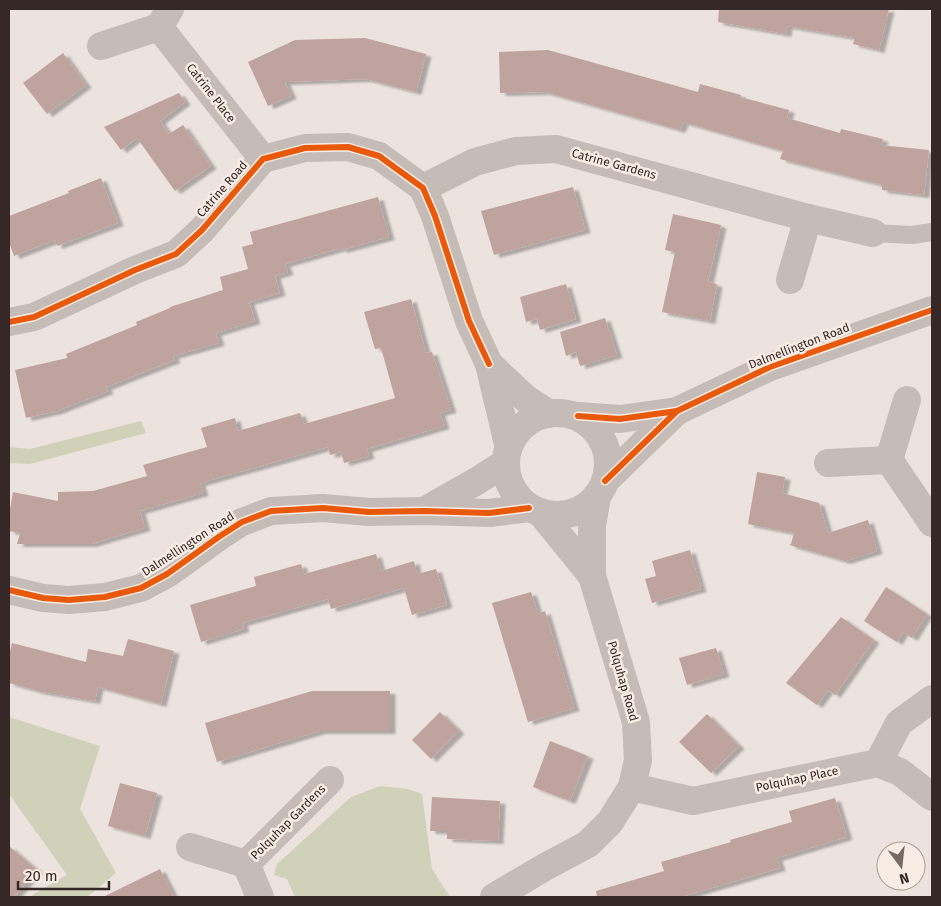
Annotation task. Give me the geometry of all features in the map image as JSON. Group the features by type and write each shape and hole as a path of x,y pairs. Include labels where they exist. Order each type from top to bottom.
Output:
{"street":[{"name":"Catrine Place","path":"101,46 164,18 263,160"},
{"name":"Catrine Road","path":"9,322 34,317 135,270 176,254 202,230 263,160 305,148 348,147 379,156 423,188"},
{"name":"Catrine Gardens","path":"423,188 474,162 516,151 556,149 808,218 873,233"},
{"path":"423,188 435,216 469,321 489,364 507,454 509,485 519,499 535,510"},
{"path":"790,280 808,218"},
{"name":"Dalmellington Road","path":"424,511 477,481 507,454 516,431 538,415 556,412 578,416 620,419 677,411 770,367 932,310"},
{"path":"489,364 525,398 548,413"},
{"path":"889,460 906,400"},
{"name":"Dalmellington Road","path":"9,590 43,598 69,600 105,597 141,588 167,574 242,522 271,511 323,508 369,512 489,513 535,510 551,516 575,512 677,411"},
{"path":"578,416 591,425 601,436 608,458 601,488"},
{"path":"828,463 889,460"},
{"path":"889,460 932,523"},
{"name":"Polquhap Road","path":"494,897 588,844 610,822 632,787 638,760 636,722 592,576 592,526 601,488"},
{"name":"Polquhap Road","path":"535,510 592,576"},
{"path":"932,699 900,723 878,763 900,772 932,797"},
{"name":"Polquhap Place","path":"632,787 693,801 878,763"},
{"name":"Polquhap Gardens","path":"246,864 330,780"},
{"name":"Polquhap Gardens","path":"190,847 246,864"},
{"name":"Polquhap Gardens","path":"246,864 260,897"}],"lane":[{"name":"Catrine Gardens","path":"873,233 912,235 932,232"}],"green space":[{"path":"141,421 146,433 30,464 9,463 9,447 30,449"},
{"path":"9,717 100,746 80,809 116,873 87,897 34,897 32,895 67,875 9,794"},
{"path":"380,786 408,789 422,794 432,869 450,897 295,897 287,879 274,875 277,864 351,797"}],"building":[{"path":"719,9 889,9 879,50 853,44 855,38 787,26 786,34 718,22"},
{"path":"365,38 426,54 416,92 366,79 285,82 291,96 268,106 248,62 295,40"},
{"path":"548,50 698,92 700,84 741,95 740,97 789,110 787,118 840,133 841,129 883,139 881,145 929,150 924,195 882,190 882,185 780,159 783,151 683,122 680,130 545,92 500,93 499,52"},
{"path":"63,53 86,85 47,114 23,83"},
{"path":"179,93 185,102 160,121 169,134 183,125 211,166 175,191 137,138 121,150 104,127"},
{"path":"101,178 118,223 57,246 55,240 14,256 9,242 9,216 69,193 68,191"},
{"path":"573,187 585,230 494,255 481,211"},
{"path":"378,197 389,237 285,264 288,272 275,276 280,293 249,302 255,321 216,333 219,343 173,356 175,360 106,387 108,391 57,411 26,418 15,370 67,358 66,354 137,325 136,322 170,307 223,290 220,277 248,269 242,247 253,244 250,232"},
{"path":"673,214 721,225 708,282 717,284 710,321 662,312 675,252 665,250"},
{"path":"566,284 576,319 540,330 537,319 526,322 520,297"},
{"path":"411,299 426,353 432,352 451,410 440,413 444,426 367,449 369,456 344,463 341,452 330,455 328,447 200,483 203,493 140,511 145,528 91,544 17,544 20,533 9,531 9,515 13,492 58,501 58,492 93,491 147,476 143,465 207,447 201,428 235,418 238,431 300,413 304,424 395,398 381,348 375,349 364,312"},
{"path":"605,318 617,355 580,366 576,352 566,356 560,332"},
{"path":"757,472 785,477 782,493 819,503 828,533 868,520 877,551 845,561 789,545 794,533 748,524"},
{"path":"690,550 701,589 652,603 645,579 656,576 652,561"},
{"path":"376,554 381,571 414,561 417,574 436,569 447,605 412,615 404,588 331,609 328,599 242,623 244,629 201,642 190,605 256,586 254,577 301,564 304,574"},
{"path":"886,587 927,614 912,638 903,632 897,642 864,621"},
{"path":"531,592 538,614 545,611 574,708 528,722 492,603"},
{"path":"841,617 874,640 835,695 828,690 817,705 786,683"},
{"path":"128,639 174,651 161,704 98,687 95,701 42,692 9,683 9,655 12,643 86,662 88,649 123,656"},
{"path":"716,648 724,674 687,685 679,658"},
{"path":"312,691 390,691 390,731 320,731 217,762 205,723"},
{"path":"440,712 459,731 431,759 412,740"},
{"path":"707,714 739,746 711,773 679,742"},
{"path":"550,741 588,756 570,801 533,787"},
{"path":"120,783 157,793 145,836 108,826"},
{"path":"432,797 500,801 498,841 447,839 447,831 430,831"},
{"path":"835,798 847,837 777,858 780,868 681,897 597,897 596,891 664,871 661,862 792,822 789,811"},
{"path":"9,846 37,870 14,897 9,897"},
{"path":"160,869 174,897 103,897"}],"cycle path":[{"path":"9,322 34,317 135,270 176,254 202,230 263,159 305,148 348,147 379,156 423,188 435,216 469,321 489,364"},
{"path":"677,411 770,367 932,310"},
{"path":"578,416 620,419 677,411 605,481"},
{"path":"9,590 43,598 69,600 105,597 141,588 167,574 242,522 271,511 323,508 369,512 489,513 529,508"}]}
